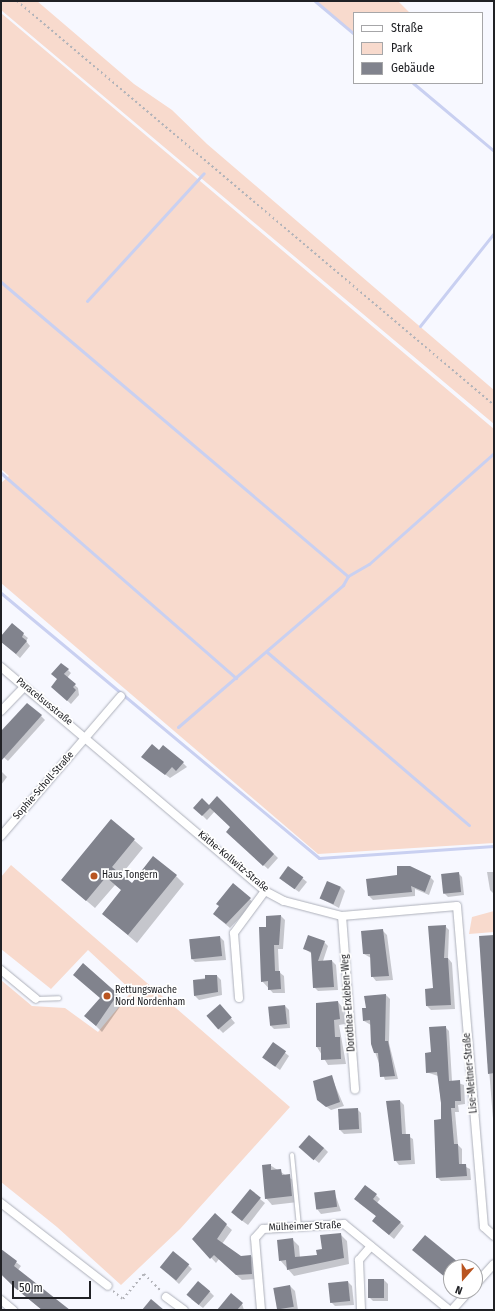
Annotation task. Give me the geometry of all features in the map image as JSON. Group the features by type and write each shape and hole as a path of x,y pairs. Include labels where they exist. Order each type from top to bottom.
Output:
{"street":[{"name":"Paracelsusstraße","path":"1,667 86,736"},
{"path":"1,711 24,687"},
{"name":"Sophie-Scholl-Straße","path":"1,836 121,696"},
{"name":"Käthe-Kollwitz-Straße","path":"86,736 265,891 303,908 342,916 457,906"},
{"path":"239,998 234,933 265,891"},
{"name":"Lise-Meitner-Straße","path":"457,906 484,1227 494,1236"},
{"name":"Dorothea-Erxleben-Weg","path":"342,916 355,1090"},
{"path":"1,970 36,999"},
{"path":"1,1202 108,1286"},
{"name":"Mülheimer Straße","path":"261,1310 255,1238 263,1229 344,1224 450,1310"},
{"path":"361,1310 359,1260 371,1246"},
{"path":"483,1276 494,1264"},
{"path":"166,1297 184,1310"},
{"path":"450,1310 461,1299"},
{"path":"1,1300 13,1310"}],"lane":[{"path":"36,999 59,998"},
{"path":"292,1155 299,1227"}],"path":[{"path":"17,1 74,47 494,405"},
{"path":"108,1286 123,1299 144,1274 166,1297"}],"green space":[{"path":"1,1 37,1 134,84 172,110 207,144 494,390 494,424 1,10"},
{"path":"316,1 398,1 409,12 353,12 353,32"},
{"path":"1,13 494,429 494,843 318,854 1,583 1,483 9,476 1,469"},
{"path":"11,865 290,1107 180,1229 121,1285 57,1227 1,1182 1,980 32,1006 65,1008 98,1032 132,991 88,950 51,989 1,949 1,877"},
{"path":"494,911 494,932 469,934 472,917"}],"building":[{"path":"12,623 24,633 22,637 27,641 16,654 1,642 1,636"},
{"path":"61,663 69,669 64,674 76,684 73,687 76,690 67,701 51,687 57,679 51,674"},
{"path":"27,703 42,715 1,761 1,731"},
{"path":"152,744 159,750 163,745 184,762 176,771 172,767 165,775 141,757"},
{"path":"217,796 274,854 263,866 226,832 230,827 210,808 202,816 193,808 202,798 209,805"},
{"name":"Haus Tongern","path":"111,819 135,839 112,867 132,883 153,856 177,875 128,935 102,914 121,890 106,877 86,901 61,880"},
{"path":"288,866 303,877 295,889 279,878"},
{"path":"397,866 410,866 431,876 425,892 411,886 412,892 368,896 366,879 397,875"},
{"path":"459,872 461,892 443,894 441,874"},
{"path":"327,881 341,887 333,904 320,898"},
{"path":"233,883 251,898 226,924 213,914 219,906 216,904"},
{"path":"281,915 279,945 274,945 275,971 280,971 281,989 268,990 268,981 261,982 259,927 266,927 266,916"},
{"path":"446,925 444,958 448,958 451,1005 426,1006 425,989 433,988 428,926"},
{"path":"383,929 389,976 371,977 370,954 363,954 361,931"},
{"path":"308,935 325,941 318,961 332,960 334,987 313,988 311,952 303,949"},
{"path":"494,935 494,1073 488,1074 479,936"},
{"path":"220,936 222,956 191,959 189,939"},
{"name":"Rettungswache Nord Nordenham","path":"83,963 118,994 96,1026 84,1016 100,998 73,975"},
{"path":"205,975 217,975 218,992 194,996 193,980 205,979"},
{"path":"386,994 385,1041 388,1041 395,1076 380,1077 378,1053 374,1053 371,1044 370,1020 363,1021 362,1008 366,1008 364,996"},
{"path":"338,1001 340,1019 334,1020 335,1037 340,1037 341,1059 321,1060 321,1047 316,1047 316,1003"},
{"path":"220,1004 232,1018 218,1029 206,1016"},
{"path":"285,1005 287,1024 270,1026 268,1007"},
{"path":"446,1026 449,1081 460,1080 461,1101 455,1101 455,1108 451,1108 454,1144 458,1144 459,1164 466,1164 467,1176 436,1178 434,1120 441,1119 441,1103 437,1072 426,1073 425,1053 431,1052 429,1027"},
{"path":"273,1042 286,1051 275,1067 262,1058"},
{"path":"332,1075 340,1102 326,1107 317,1100 313,1081"},
{"path":"400,1100 402,1134 410,1134 411,1160 394,1161 386,1101"},
{"path":"358,1108 359,1129 339,1130 338,1109"},
{"path":"309,1135 324,1148 314,1160 299,1147"},
{"path":"271,1164 271,1170 281,1169 282,1175 290,1174 292,1196 265,1199 262,1165"},
{"path":"365,1185 377,1194 373,1199 401,1222 389,1235 372,1221 376,1216 354,1199"},
{"path":"250,1189 261,1198 242,1221 231,1212"},
{"path":"335,1190 337,1207 316,1209 314,1193"},
{"path":"215,1213 227,1224 217,1239 241,1256 251,1255 252,1274 236,1275 214,1255 210,1259 192,1239"},
{"path":"341,1233 344,1258 287,1270 286,1260 279,1261 277,1240 293,1238 295,1257 317,1255 316,1250 322,1249 320,1235"},
{"path":"425,1235 454,1259 443,1259 443,1275 412,1250"},
{"path":"1,1249 17,1261 14,1266 70,1310 42,1310 15,1288 1,1274"},
{"path":"173,1251 189,1264 176,1281 160,1267"},
{"path":"368,1279 384,1279 384,1298 368,1298"},
{"path":"198,1281 210,1291 199,1305 186,1295"},
{"path":"348,1281 350,1301 330,1303 328,1283"},
{"path":"290,1285 294,1307 277,1310 273,1288"},
{"path":"231,1293 243,1303 237,1310 217,1310"},
{"path":"151,1299 164,1310 142,1310"}],"waterway":[{"path":"315,1 353,33"},
{"path":"414,84 494,151"},
{"path":"87,301 204,173"},
{"path":"420,326 494,233"},
{"path":"1,282 348,576 369,564 494,453"},
{"path":"1,473 236,678"},
{"path":"178,727 343,585 348,576"},
{"path":"1,593 319,858 494,846"},
{"path":"267,652 469,825"}],"place":[{"name":"Haus Tongern","path":"94,876"},
{"name":"Rettungswache Nord Nordenham","path":"107,996"}]}
